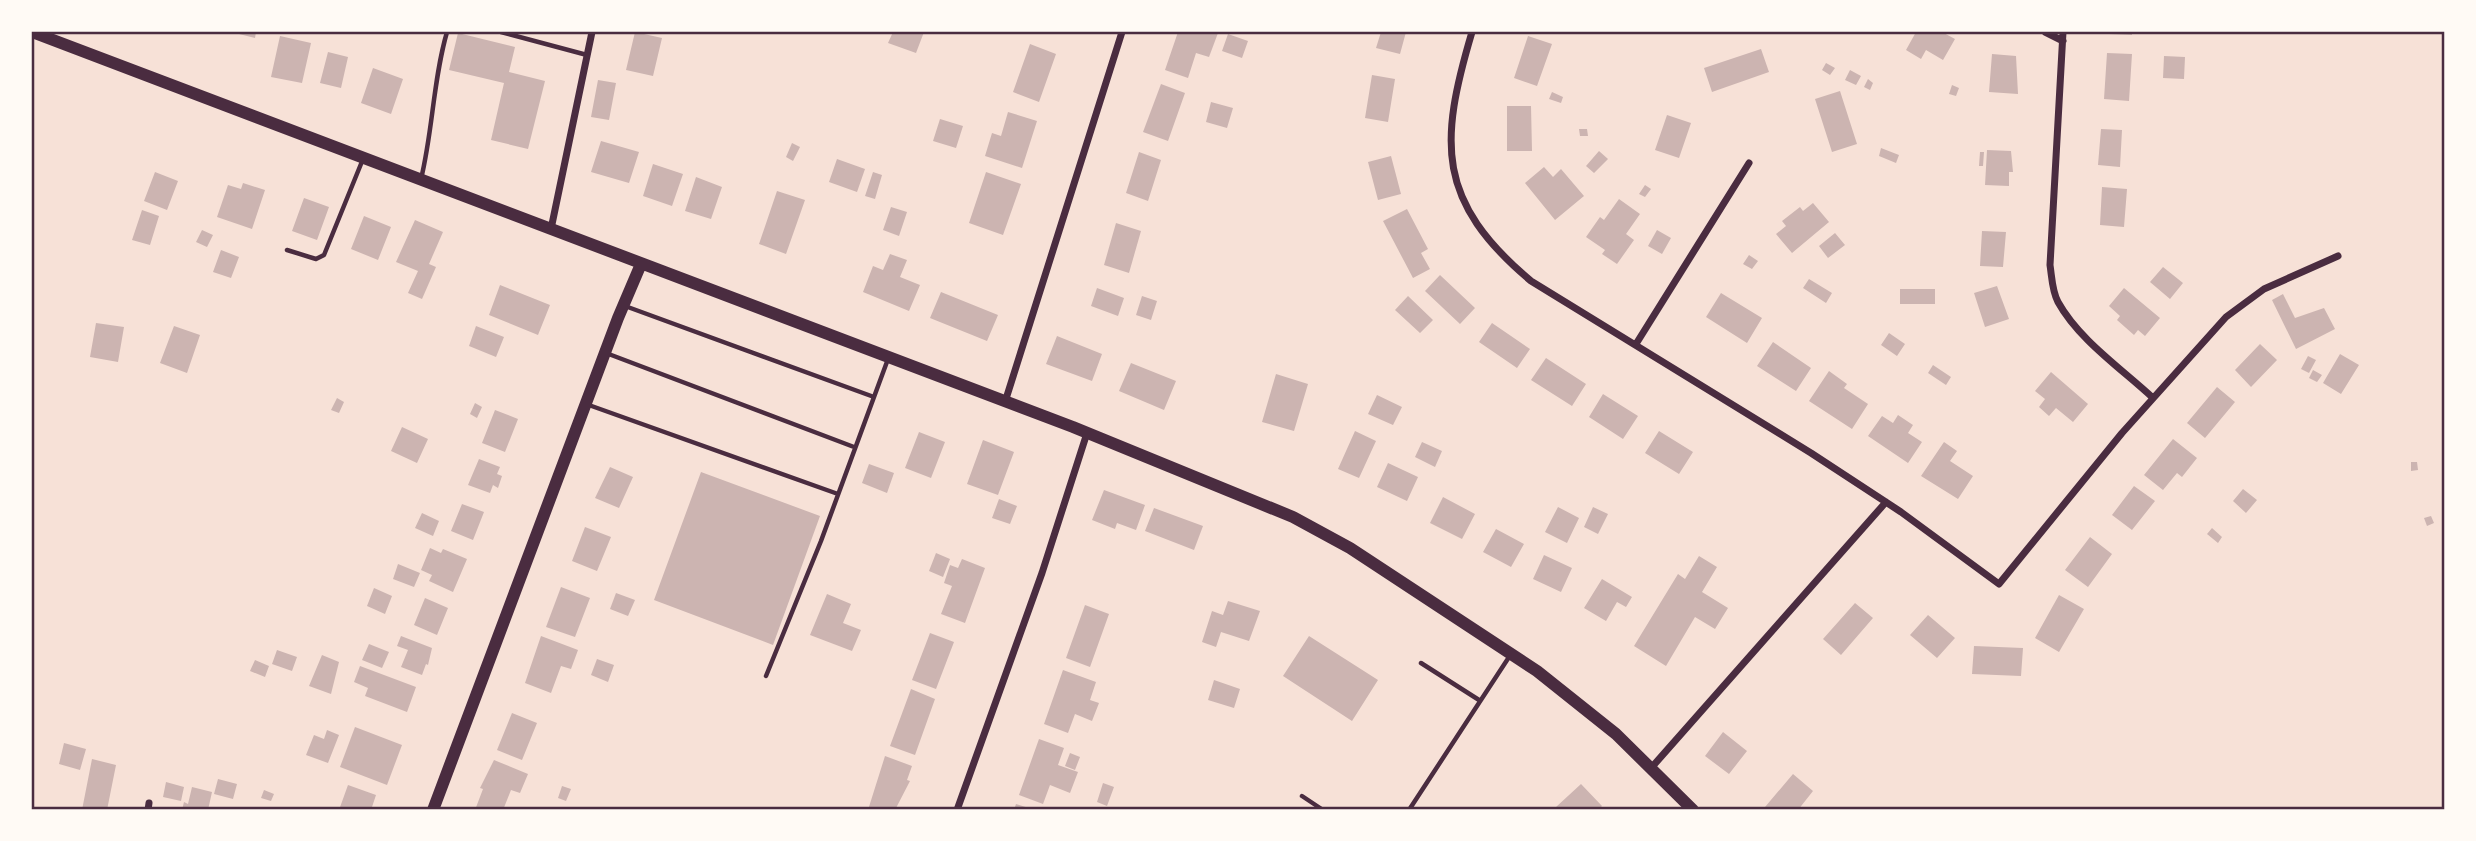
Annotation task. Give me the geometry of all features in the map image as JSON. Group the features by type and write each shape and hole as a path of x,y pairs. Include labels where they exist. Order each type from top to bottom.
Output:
{"street":[{"path":"32,32 1087,433 1293,517 1350,548 1511,654 1591,712 1652,767 1693,810"},
{"path":"551,229 592,32"},
{"path":"1005,402 1122,32"},
{"path":"1472,32 1452,103 1449,130 1455,173 1468,209 1487,239 1531,281 1886,502 1999,584 2208,335 2245,302 2338,256"},
{"path":"2045,32 2063,41"},
{"path":"2063,32 2050,265 2053,289 2058,302 2078,328 2153,398"},
{"path":"1636,344 1749,163"},
{"path":"433,810 605,352 641,264"},
{"path":"957,810 1050,550 1087,433"},
{"path":"1652,767 1886,502"}],"lane":[{"path":"421,180 430,139 439,59 447,32"},
{"path":"501,32 587,55"},
{"path":"287,250 316,259 324,255 363,158"},
{"path":"624,306 874,397"},
{"path":"605,352 854,447"},
{"path":"766,676 888,358"},
{"path":"586,404 838,494"},
{"path":"1409,810 1511,654"},
{"path":"1421,663 1479,700"},
{"path":"1302,796 1323,810"}],"building":[{"path":"231,32 256,32 255,38"},
{"path":"635,32 662,38 653,76 626,70"},
{"path":"893,32 924,32 916,53 888,43"},
{"path":"1178,32 1218,33 1209,57 1196,53 1188,78 1165,70"},
{"path":"1381,32 1406,32 1400,54 1376,48"},
{"path":"1916,32 1942,32 1955,39 1943,60 1926,50 1921,59 1906,50"},
{"path":"2132,32 2132,35 2109,34"},
{"path":"458,33 515,47 509,72 545,81 528,149 491,140 504,83 449,70"},
{"path":"1228,34 1248,41 1242,58 1222,51"},
{"path":"280,36 311,43 302,83 271,77"},
{"path":"1528,36 1552,44 1537,86 1514,78"},
{"path":"1030,44 1056,54 1039,102 1013,92"},
{"path":"1761,49 1769,72 1712,92 1704,68"},
{"path":"328,52 348,57 341,88 320,83"},
{"path":"2107,53 2132,54 2129,101 2104,99"},
{"path":"1992,54 2016,56 2018,94 1989,92"},
{"path":"2164,56 2185,57 2184,79 2163,78"},
{"path":"1826,63 1835,68 1830,75 1822,70"},
{"path":"373,68 403,79 391,114 361,103"},
{"path":"1850,70 1861,76 1856,85 1845,80"},
{"path":"1372,75 1395,79 1388,122 1365,118"},
{"path":"1868,79 1873,83 1870,90 1864,87"},
{"path":"598,80 616,83 609,120 591,117"},
{"path":"1161,84 1185,93 1168,141 1143,132"},
{"path":"1952,85 1959,88 1956,96 1949,94"},
{"path":"1840,91 1857,144 1832,152 1815,99"},
{"path":"1552,92 1563,97 1561,103 1549,99"},
{"path":"1211,102 1233,108 1227,128 1206,122"},
{"path":"1507,106 1531,106 1532,151 1507,151"},
{"path":"1008,112 1037,121 1022,168 985,156 992,133 1001,136"},
{"path":"1667,115 1691,123 1679,158 1655,150"},
{"path":"940,119 963,126 956,148 933,141"},
{"path":"1579,129 1587,129 1588,136 1580,136"},
{"path":"2101,129 2122,130 2120,167 2098,165"},
{"path":"601,141 639,152 629,183 591,172"},
{"path":"792,143 800,147 793,161 786,157"},
{"path":"1881,148 1899,155 1896,163 1879,156"},
{"path":"1987,150 2011,151 2013,172 2009,172 2009,186 1985,185"},
{"path":"1599,151 1608,159 1594,173 1586,166"},
{"path":"1139,152 1161,160 1148,201 1126,193"},
{"path":"1980,152 1984,152 1983,166 1979,166"},
{"path":"1391,156 1401,194 1378,200 1368,162"},
{"path":"837,159 865,169 857,192 829,182"},
{"path":"653,164 683,174 672,206 643,196"},
{"path":"1544,167 1553,177 1561,169 1584,196 1555,220 1525,183"},
{"path":"155,172 178,181 167,210 144,201"},
{"path":"873,172 882,175 875,199 865,196"},
{"path":"986,172 1021,184 1003,235 969,223"},
{"path":"696,177 722,187 711,219 685,211"},
{"path":"243,183 265,190 252,229 217,217 228,185 241,189"},
{"path":"1645,185 1651,189 1645,197 1639,194"},
{"path":"2102,187 2127,189 2124,227 2100,225"},
{"path":"777,191 805,200 786,254 759,244"},
{"path":"304,198 329,207 317,240 292,231"},
{"path":"1619,199 1640,214 1626,234 1634,240 1617,264 1602,254 1605,250 1586,237 1600,217 1604,220"},
{"path":"1813,203 1829,222 1792,253 1776,234 1786,226 1782,221 1800,207 1803,211"},
{"path":"891,207 907,212 899,236 883,230"},
{"path":"1407,209 1428,249 1421,253 1430,269 1413,278 1383,221"},
{"path":"142,210 159,216 150,245 132,240"},
{"path":"364,216 391,227 378,260 351,249"},
{"path":"415,220 443,232 429,264 436,267 422,299 408,293 418,271 396,262"},
{"path":"1116,223 1141,231 1129,273 1104,265"},
{"path":"202,230 213,235 207,247 196,242"},
{"path":"1657,230 1671,238 1662,254 1648,246"},
{"path":"1982,231 2006,232 2003,267 1980,266"},
{"path":"1835,233 1845,245 1828,258 1819,246"},
{"path":"221,250 239,257 231,278 213,272"},
{"path":"890,254 907,260 900,277 920,285 909,311 863,292 873,266 883,270"},
{"path":"1749,255 1758,261 1752,269 1743,264"},
{"path":"2163,267 2183,283 2170,299 2150,282"},
{"path":"1440,275 1475,308 1460,324 1425,291"},
{"path":"1809,279 1832,293 1826,303 1803,288"},
{"path":"500,285 550,305 538,335 489,315"},
{"path":"1997,286 2009,319 1985,327 1974,293"},
{"path":"1097,288 1124,298 1118,316 1091,306"},
{"path":"2124,288 2160,318 2145,336 2138,330 2134,335 2117,320 2120,316 2109,306"},
{"path":"1900,289 1935,289 1935,304 1900,304"},
{"path":"941,292 998,315 987,341 930,318"},
{"path":"1721,293 1762,318 1747,343 1706,317"},
{"path":"2283,294 2295,318 2324,308 2335,329 2296,349 2272,300"},
{"path":"1142,296 1157,301 1151,320 1136,315"},
{"path":"1408,296 1433,320 1420,333 1395,310"},
{"path":"96,323 124,327 118,362 90,357"},
{"path":"1492,323 1530,349 1517,368 1479,342"},
{"path":"174,326 200,335 187,373 160,363"},
{"path":"476,326 504,337 496,357 469,346"},
{"path":"1889,333 1905,344 1897,356 1881,345"},
{"path":"1057,336 1102,354 1092,381 1046,364"},
{"path":"1773,342 1811,368 1796,391 1757,366"},
{"path":"2260,344 2277,360 2251,387 2235,370"},
{"path":"2340,354 2359,365 2341,394 2323,383"},
{"path":"2308,356 2316,360 2309,373 2301,369"},
{"path":"1546,358 1586,384 1572,406 1531,380"},
{"path":"1131,363 1176,381 1164,410 1119,391"},
{"path":"1933,365 1951,377 1946,385 1928,373"},
{"path":"2313,370 2322,375 2317,382 2309,378"},
{"path":"1829,371 1847,384 1844,388 1868,404 1852,429 1809,401"},
{"path":"2051,372 2088,404 2073,422 2056,408 2049,416 2039,407 2045,399 2035,391"},
{"path":"1276,374 1308,384 1294,431 1262,422"},
{"path":"2217,387 2235,402 2205,438 2187,423"},
{"path":"1603,394 1638,416 1623,439 1589,417"},
{"path":"1377,395 1402,407 1393,425 1368,414"},
{"path":"337,398 344,402 339,413 331,410"},
{"path":"475,403 482,407 477,418 470,414"},
{"path":"495,410 518,419 505,452 482,443"},
{"path":"1898,415 1913,425 1908,433 1922,442 1908,463 1868,436 1882,416 1893,423"},
{"path":"402,427 428,439 417,463 391,451"},
{"path":"1355,431 1376,441 1359,478 1338,469"},
{"path":"1659,431 1693,452 1679,474 1645,453"},
{"path":"919,432 945,442 931,478 905,468"},
{"path":"2173,439 2197,458 2182,477 2177,473 2163,490 2144,475"},
{"path":"983,440 1014,452 998,495 967,484"},
{"path":"1422,442 1442,451 1435,467 1415,457"},
{"path":"1944,442 1957,451 1950,461 1973,476 1958,499 1921,476"},
{"path":"479,459 500,467 497,474 502,476 498,488 493,485 490,493 468,485"},
{"path":"2411,462 2417,462 2418,470 2411,471"},
{"path":"1388,463 1418,477 1407,501 1377,487"},
{"path":"869,464 894,473 887,493 862,483"},
{"path":"610,467 633,477 619,508 595,498"},
{"path":"701,472 820,516 773,645 654,600"},
{"path":"2134,486 2155,501 2132,530 2112,515"},
{"path":"2243,489 2257,500 2246,513 2233,501"},
{"path":"1104,490 1145,505 1136,530 1117,523 1115,529 1092,520"},
{"path":"1443,497 1475,514 1462,539 1430,523"},
{"path":"999,499 1017,506 1010,524 992,518"},
{"path":"462,504 484,512 473,540 451,531"},
{"path":"1558,507 1579,518 1567,543 1545,532"},
{"path":"1593,507 1608,514 1598,534 1584,527"},
{"path":"1154,508 1203,526 1194,550 1145,531"},
{"path":"422,513 439,521 433,536 415,528"},
{"path":"2431,516 2434,523 2427,526 2424,518"},
{"path":"585,527 611,537 597,571 572,561"},
{"path":"2212,528 2222,537 2218,543 2207,534"},
{"path":"1496,529 1524,544 1511,567 1483,552"},
{"path":"2090,537 2112,554 2088,587 2065,570"},
{"path":"430,548 441,553 443,549 467,559 453,592 429,581 432,575 421,570"},
{"path":"936,553 950,559 943,577 929,571"},
{"path":"1544,555 1572,568 1561,592 1533,579"},
{"path":"1699,556 1717,567 1702,592 1728,608 1715,629 1695,617 1666,666 1634,646 1678,574 1685,579"},
{"path":"962,559 985,568 965,623 941,614 952,586 944,583 950,565 958,568"},
{"path":"398,564 420,573 414,587 393,579"},
{"path":"1602,579 1632,597 1626,607 1617,602 1606,621 1584,608"},
{"path":"561,587 590,598 575,637 546,627"},
{"path":"374,588 392,596 385,614 367,606"},
{"path":"616,593 635,600 628,616 610,609"},
{"path":"827,594 851,604 843,623 861,630 852,651 810,635"},
{"path":"2059,595 2084,609 2059,652 2035,638"},
{"path":"425,598 448,608 437,635 414,625"},
{"path":"1228,601 1260,611 1249,641 1221,632 1216,647 1202,642 1212,611 1223,615"},
{"path":"1855,603 1873,618 1841,655 1823,639"},
{"path":"1085,605 1109,614 1090,667 1066,658"},
{"path":"1928,615 1955,638 1937,658 1910,635"},
{"path":"930,633 954,642 936,689 912,680"},
{"path":"401,636 432,648 428,665 426,664 422,675 401,667 408,650 397,646"},
{"path":"541,636 578,650 571,669 561,666 551,693 525,683"},
{"path":"1309,636 1378,680 1352,721 1283,676"},
{"path":"369,644 389,652 382,668 362,660"},
{"path":"1974,646 2023,648 2021,676 1972,674"},
{"path":"277,650 297,657 292,671 272,664"},
{"path":"322,655 339,662 331,694 309,686"},
{"path":"597,659 614,665 608,682 591,675"},
{"path":"255,660 269,666 265,677 250,671"},
{"path":"360,666 416,687 407,712 365,696 368,688 354,682"},
{"path":"1063,670 1096,682 1090,700 1099,703 1092,721 1075,714 1068,733 1044,724"},
{"path":"1214,680 1240,689 1234,708 1208,700"},
{"path":"911,689 935,699 915,755 890,746"},
{"path":"512,713 537,723 522,760 497,750"},
{"path":"355,727 402,745 387,785 340,767"},
{"path":"327,730 339,735 328,763 306,755 314,735 324,739"},
{"path":"1723,732 1747,751 1729,774 1705,756"},
{"path":"1039,739 1064,748 1058,765 1078,772 1070,793 1050,785 1043,804 1019,795"},
{"path":"64,743 86,749 80,770 59,764"},
{"path":"1070,753 1080,757 1075,770 1065,766"},
{"path":"885,756 912,766 907,780 910,781 895,810 868,810"},
{"path":"92,759 116,765 107,810 82,810"},
{"path":"494,760 528,774 520,793 511,790 503,810 475,810 483,789 480,788"},
{"path":"1793,774 1813,791 1798,810 1769,810 1765,807"},
{"path":"218,779 237,784 233,799 214,794"},
{"path":"166,782 184,787 181,801 163,797"},
{"path":"1103,783 1114,787 1107,806 1097,802"},
{"path":"1581,784 1602,806 1598,810 1559,810 1556,807"},
{"path":"348,785 376,795 371,810 339,810"},
{"path":"562,786 571,789 566,801 558,798"},
{"path":"192,787 212,792 208,810 182,810 184,802 188,804"},
{"path":"264,790 274,794 271,801 261,798"},
{"path":"1016,804 1032,809 1032,810 1014,810"}]}
